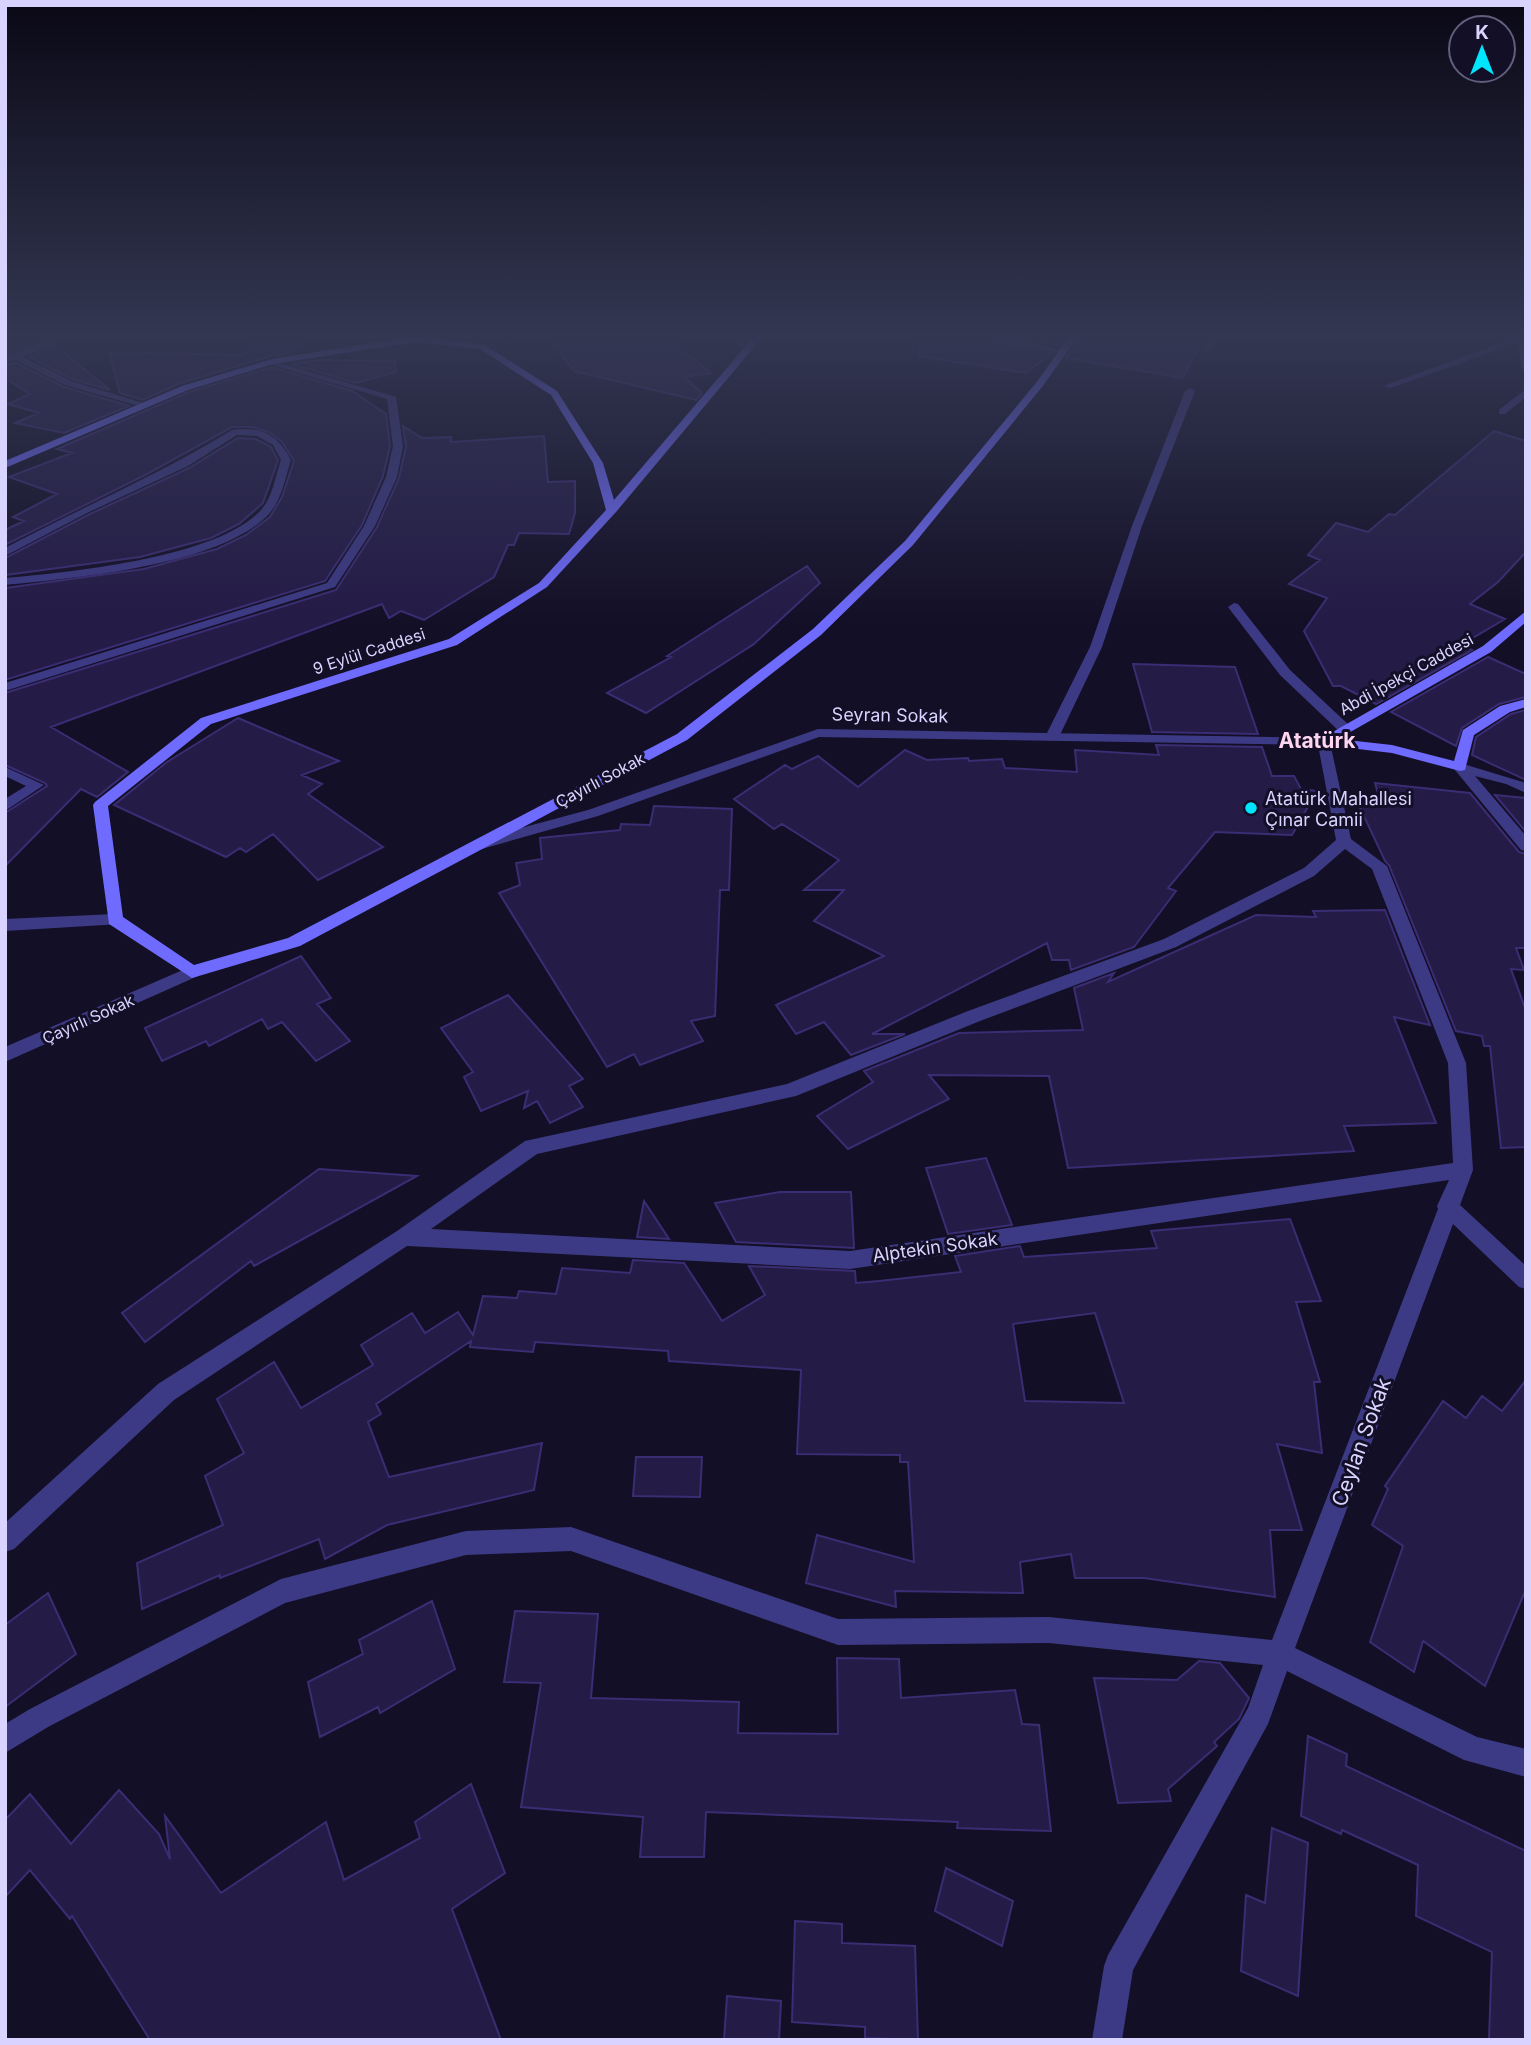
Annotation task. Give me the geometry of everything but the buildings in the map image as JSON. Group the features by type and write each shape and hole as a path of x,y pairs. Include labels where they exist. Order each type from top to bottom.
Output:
{"street":[{"path":"5,465 83,430"},
{"path":"5,687 331,585 355,555 396,460 396,430"},
{"path":"578,430 598,463 612,510"},
{"name":"9 Eylül Caddesi","path":"115,920 100,805 206,721 453,642 543,585 612,510 679,430"},
{"name":"Çayırlı Sokak","path":"5,1055 192,972 294,942 682,737 817,632 909,543 1002,430"},
{"path":"1052,737 1096,647 1137,526 1175,430"},
{"path":"5,553 85,510 184,464 235,432 260,433 277,443 286,460 265,512 234,532 188,551 114,566 5,582"},
{"path":"1234,607 1284,673 1310,701 1345,729"},
{"name":"Abdi İpekçi Caddesi","path":"1324,741 1487,649 1526,615"},
{"path":"1460,767 1468,733 1505,709 1526,703"},
{"name":"Seyran Sokak","path":"474,846 593,813 818,733 1324,741"},
{"path":"5,1541 166,1392 404,1237 532,1147 789,1091 974,1016 1170,943 1309,872 1343,841 1324,741"},
{"name":"Abdi İpekçi Caddesi","path":"1324,741 1392,749 1460,767"},
{"path":"1460,767 1511,781 1526,789"},
{"path":"1460,767 1526,846"},
{"path":"5,771 37,785 5,806"},
{"name":"Ceylan Sokak","path":"1107,2040 1119,1966 1259,1715 1447,1206 1463,1170 1457,1063 1379,866 1343,841"},
{"path":"5,925 115,920 192,972"},
{"name":"Alptekin Sokak","path":"404,1237 850,1260 1463,1170"},
{"path":"1447,1206 1526,1280"},
{"path":"5,1740 39,1718 281,1592 467,1543 571,1539 838,1632 1049,1630 1280,1654 1474,1750 1526,1763"}],"place":[{"name":"Atatürk Mahallesi Çınar Camii","path":"1251,808"}],"district":[{"name":"Atatürk","path":"1317,740"}]}
